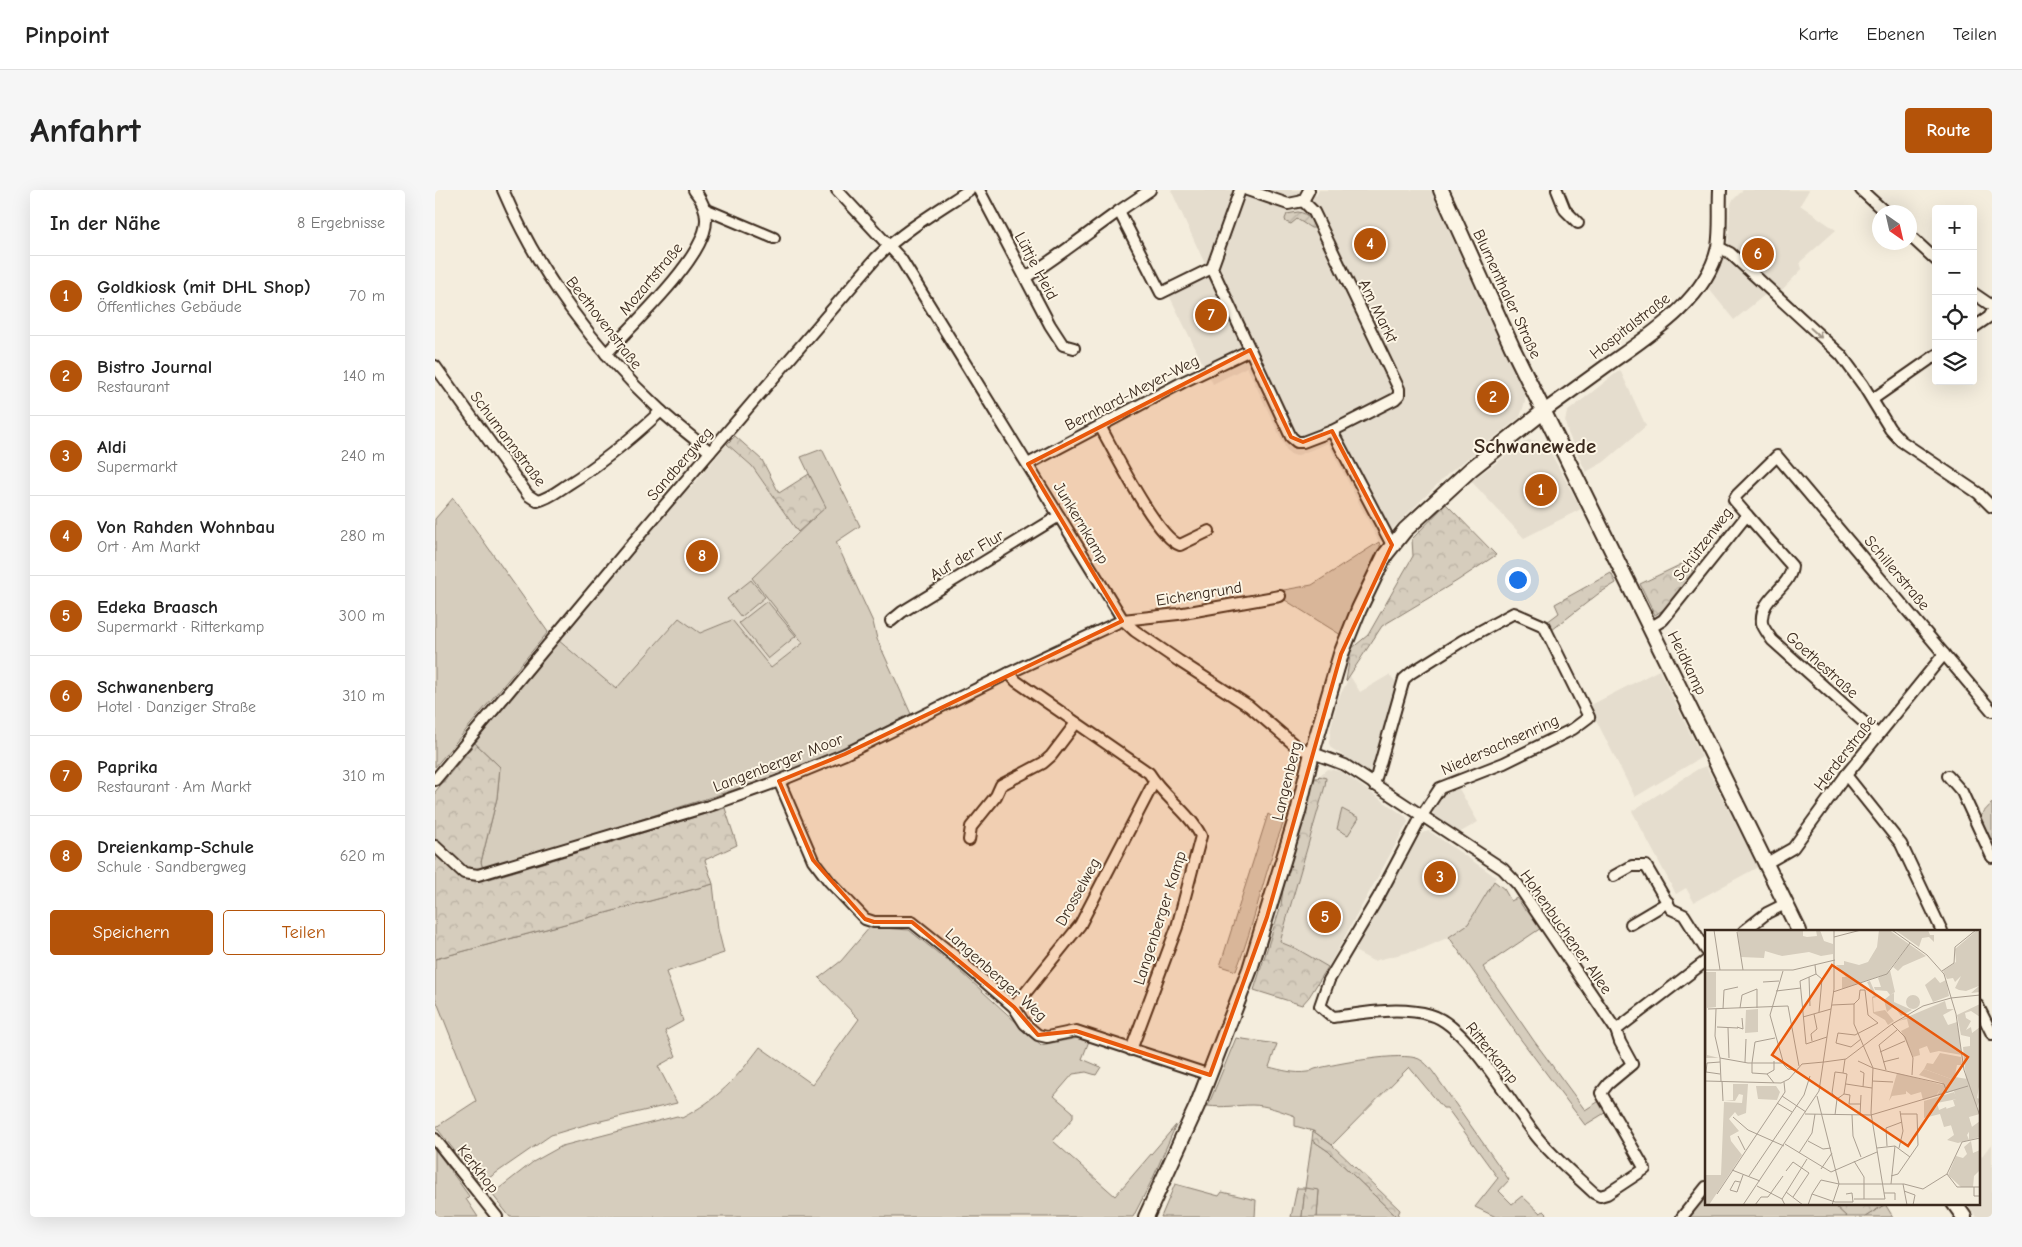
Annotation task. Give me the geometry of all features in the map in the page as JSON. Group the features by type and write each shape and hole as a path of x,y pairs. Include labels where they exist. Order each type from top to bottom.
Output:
{"main road":[{"name":"Blumenthaler Straße","path":"1441,190 1479,277 1545,411"},
{"name":"Langenberg","path":"1146,1217 1210,1075 1250,969 1298,812 1312,753 1341,654 1385,555 1405,530 1471,469 1501,443 1545,411"},
{"name":"Heidkamp","path":"1545,411 1798,930"},
{"path":"1956,1204 1964,1217"}],"street":[{"name":"Beethovenstraße","path":"503,190 516,218 557,289 606,354 661,411 710,452"},
{"path":"694,190 701,199 705,209 774,238"},
{"name":"Junkernkamp","path":"837,190 901,259 1123,620 1135,631 1179,662 1249,706 1288,741 1312,753"},
{"name":"Lüttje Heid","path":"979,190 1050,325 1063,345 1074,348"},
{"path":"1026,277 1059,256 1149,190"},
{"path":"1119,211 1161,293 1212,268 1240,190"},
{"path":"1247,190 1289,204 1303,201 1309,190"},
{"path":"1557,190 1565,210 1578,223"},
{"path":"1861,190 1877,205"},
{"name":"Sandbergweg","path":"435,780 710,452 876,258 889,245 963,192"},
{"name":"Hospitalstraße","path":"1545,411 1642,342 1691,297 1704,278 1718,247 1723,192"},
{"name":"Am Markt","path":"1212,268 1291,437 1297,442 1303,442 1332,431 1395,399 1399,395 1399,389 1314,212 1303,201"},
{"name":"Mozartstraße","path":"606,354 691,258 704,232 705,209"},
{"path":"1917,242 1932,256"},
{"path":"1718,247 1729,253 1841,355 1873,399 1890,429 1901,441 1978,493 1992,507"},
{"path":"1976,295 1992,306"},
{"path":"1977,325 1989,317 1992,312"},
{"name":"Bernhard-Meyer-Weg","path":"1028,464 1185,381 1250,350"},
{"path":"1873,399 1932,358"},
{"name":"Schumannstraße","path":"435,366 528,495 537,501 554,494 588,472 629,440 661,411"},
{"path":"1100,426 1154,520 1175,544 1180,545 1209,532"},
{"path":"1332,431 1393,546"},
{"name":"Schützenweg","path":"1650,628 1663,620 1747,515 1734,500 1777,456"},
{"name":"Schillerstraße","path":"1777,456 1992,711"},
{"name":"Goethestraße","path":"1747,515 1792,566 1792,573 1766,604 1762,623 1772,640 1878,735"},
{"name":"Auf der Flur","path":"891,621 902,612 1059,516"},
{"name":"Eichengrund","path":"1123,620 1178,614 1280,596"},
{"name":"Niedersachsenring","path":"1374,785 1405,679 1411,673 1462,641 1514,614 1544,626 1589,717 1573,729 1504,763 1440,788 1421,817"},
{"name":"Langenberger Moor","path":"435,846 465,873 479,875 709,806 779,782 861,746 1009,673 1123,620"},
{"name":"Herderstraße","path":"1765,864 1793,848 1878,735 1944,654"},
{"name":"Langenberger Kamp","path":"1009,673 1017,681 1149,773 1154,782 1199,831 1201,836 1201,842 1177,927 1131,1050"},
{"path":"969,840 971,827 996,796 1001,785 1051,756 1076,723"},
{"name":"Hohenbuchener Allee","path":"1312,753 1345,765 1421,817 1503,869 1518,885 1617,1030"},
{"path":"1847,775 1901,844 1942,930"},
{"path":"1948,776 1965,799 1992,857"},
{"name":"Langenberger Weg","path":"779,782 813,860 829,881 865,919 874,922 912,922 1014,1007 1025,1024 1039,1035 1047,1037 1076,1031 1210,1075"},
{"name":"Drosselweg","path":"1014,1007 1080,925 1154,782"},
{"name":"Ritterkamp","path":"1421,817 1379,896 1329,980 1320,1006 1333,1017 1406,1010 1432,1015 1443,1020 1468,1042 1548,1149 1594,1193 1600,1196 1629,1181 1645,1169 1601,1092 1632,1064 1620,1042 1617,1030"},
{"path":"1614,876 1632,866 1646,866 1671,909 1684,916 1705,948"},
{"path":"1631,924 1667,902"},
{"path":"1745,930 1767,913 1785,904"},
{"path":"1617,1030 1705,962"},
{"path":"1979,1008 1992,1034"},
{"name":"Kerkhop","path":"435,1139 497,1217"},
{"path":"1682,1217 1705,1188"}],"highlighted area":[{"path":"1250,350 1291,437 1303,442 1332,431 1392,545 1341,654 1267,917 1210,1075 1076,1031 1038,1035 1014,1007 912,922 874,922 865,919 813,860 779,781 845,754 1122,621 1028,464"}],"shaded area":[{"path":"1171,190 1310,190 1316,196 1319,190 1433,190 1445,222 1525,394 1525,402 1520,417 1449,473 1379,542 1328,443 1296,456 1288,453 1247,367 1213,384 1169,295 1210,275"},
{"path":"1743,190 1809,190 1800,205 1836,230 1800,262 1802,269 1778,294 1772,289 1734,320 1709,289 1728,245 1732,201"},
{"path":"1620,370 1646,426 1604,462 1586,472 1568,433 1565,422 1567,412"},
{"path":"1528,440 1538,441 1547,446 1581,509 1524,538 1471,481"},
{"path":"727,444 752,466 798,532 752,578 803,643 771,668 732,620 700,633 679,618 616,689 558,640 687,487 690,489"},
{"path":"1659,670 1702,757 1635,797 1589,706"},
{"path":"1389,675 1400,685 1375,766 1367,772 1331,748 1329,743 1331,727 1338,699 1350,676 1360,692"},
{"path":"1706,766 1758,867 1694,902 1686,888 1676,894 1632,811 1698,769"},
{"path":"1327,769 1340,771 1406,817 1408,822 1328,967 1297,949 1280,942 1325,786 1326,778 1319,776"},
{"path":"1458,787 1478,822 1459,833 1434,817 1433,811 1442,793"},
{"path":"1429,831 1496,877 1468,924 1449,937 1422,949 1373,961 1353,950 1414,845 1422,833"},
{"path":"1992,1143 1992,1217 1976,1217 1968,1204 1979,1204 1979,1160"}],"green space":[{"path":"1298,212 1307,215 1315,228 1311,228 1297,219 1291,224 1286,222 1287,214"},
{"path":"735,436 762,460 779,493 809,474 826,507 798,532 752,466 727,444"},
{"path":"822,449 860,526 836,542 873,622 877,639 911,714 836,751 780,775 483,870 481,862 497,798 500,767 475,743 558,640 616,689 679,618 700,633 732,620 771,668 803,643 752,578 825,507 801,457"},
{"path":"453,498 548,632 435,767 435,519"},
{"path":"1446,504 1496,555 1382,626 1346,681 1351,649 1368,635 1413,556 1412,539"},
{"path":"1379,542 1382,554 1372,566 1341,635 1285,600 1278,591 1312,585"},
{"path":"1684,563 1695,573 1666,608 1655,615 1640,584"},
{"path":"1611,573 1616,583 1598,594 1552,630 1547,622 1559,613 1555,604"},
{"path":"751,580 765,597 741,617 727,599"},
{"path":"767,601 796,636 768,659 739,623"},
{"path":"475,743 500,767 497,798 481,862 486,880 725,808 737,845 705,860 713,884 435,959 435,792"},
{"path":"1319,776 1326,778 1325,786 1280,942 1297,949 1328,967 1302,1005 1254,990 1281,905 1283,889 1314,778"},
{"path":"1992,803 1992,848 1979,817"},
{"path":"1342,809 1359,818 1348,835 1337,829"},
{"path":"1268,814 1283,824 1236,971 1220,966"},
{"path":"1494,881 1504,889 1511,901 1517,898 1525,910 1530,911 1541,928 1483,967 1585,1110 1601,1100 1608,1111 1585,1125 1519,1037 1449,937 1468,924"},
{"path":"713,884 718,929 724,953 666,972 683,1021 665,1031 676,1056 658,1066 677,1103 588,1124 551,1135 486,1180 478,1181 436,1127 476,1101 435,997 435,959"},
{"path":"870,927 909,930 958,969 1041,1045 1078,1038 1089,1041 1082,1059 1101,1067 1096,1075 1086,1072 1073,1074 1054,1096 1073,1112 1073,1118 1053,1141 1115,1196 1176,1125 1153,1178 1133,1217 510,1217 492,1194 533,1162 562,1146 677,1116 682,1118 695,1111 726,1087 760,1047 812,1084 859,1019 819,978 841,961"},
{"path":"1236,1038 1277,1044 1269,1067 1293,1072 1308,1072 1337,1064 1384,1057 1398,1056 1421,1060 1433,1072 1509,1180 1499,1191 1512,1204 1522,1196 1540,1213 1544,1211 1550,1217 1496,1217 1475,1207 1498,1178 1447,1108 1443,1108 1409,1067 1332,1145 1313,1131 1295,1126 1295,1116 1279,1110 1257,1105 1208,1106"},
{"path":"1313,1131 1332,1145 1400,1210 1397,1217 1328,1151 1312,1140"},
{"path":"1312,1140 1328,1151 1397,1217 1317,1217 1319,1191 1305,1189 1302,1217 1291,1217 1297,1188 1305,1188"},
{"path":"435,1149 469,1196 466,1199 478,1217 435,1217"},
{"path":"1175,1184 1219,1196 1222,1192 1256,1200 1255,1217 1161,1217"},
{"path":"1305,1188 1319,1190 1317,1217 1302,1217"},
{"path":"1705,1194 1705,1204 1833,1204 1847,1217 1687,1217"},
{"path":"1833,1204 1885,1204 1865,1217 1847,1217"},
{"path":"1885,1204 1893,1217 1865,1217"}],"place":[{"name":"Von Rahden Wohnbau","path":"1370,244"},
{"name":"Schwanenberg","path":"1758,254"},
{"name":"Paprika","path":"1211,315"},
{"name":"Bistro Journal","path":"1493,397"},
{"name":"Goldkiosk (mit DHL Shop)","path":"1541,490"},
{"name":"Dreienkamp-Schule","path":"702,556"},
{"name":"Aldi","path":"1440,877"},
{"name":"Edeka Braasch","path":"1325,917"}],"district":[{"name":"Schwanewede","path":"1535,446"}]}
